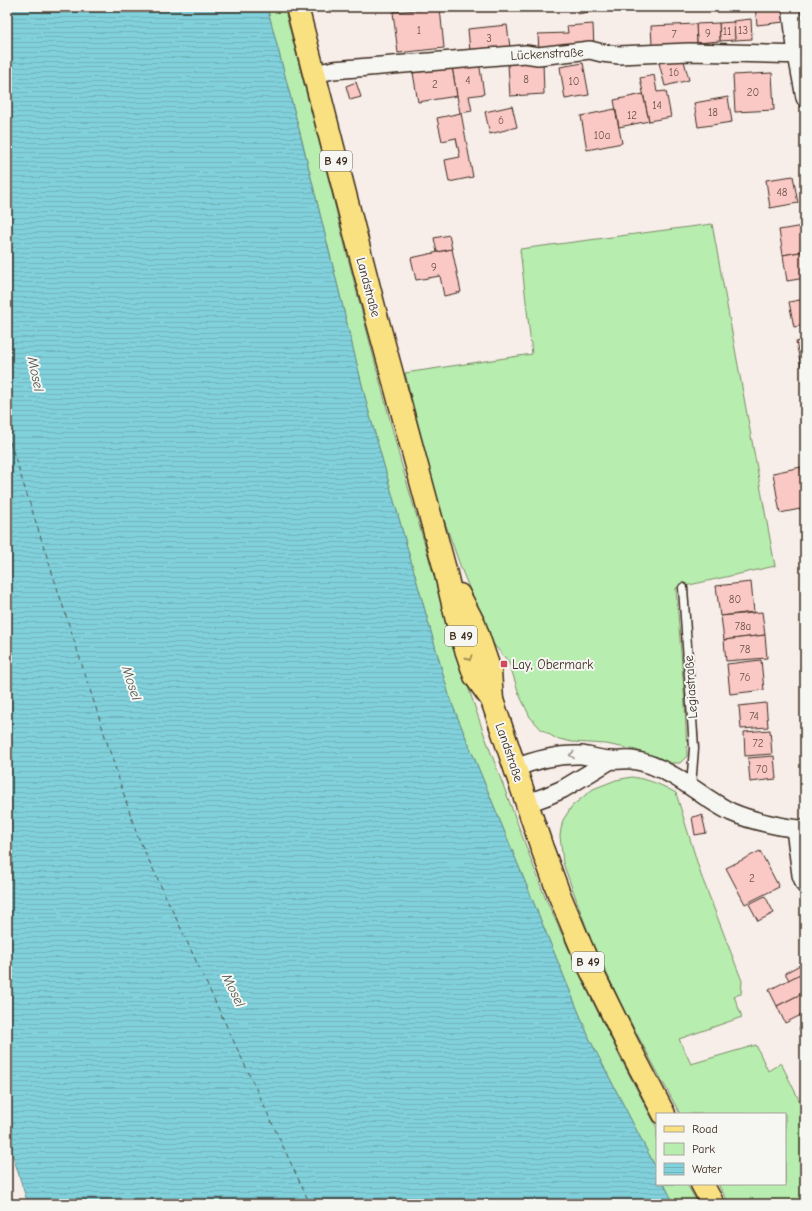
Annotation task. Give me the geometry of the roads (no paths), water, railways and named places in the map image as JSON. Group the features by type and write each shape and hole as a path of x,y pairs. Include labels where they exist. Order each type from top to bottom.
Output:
{"main road":[{"name":"Landstraße","path":"297,7 376,315 444,566 474,624 490,671 492,700 528,803"},
{"name":"B 49","path":"528,803 542,848 559,894 590,968 663,1113"},
{"path":"703,1185 713,1204"}],"street":[{"path":"792,7 801,55 805,98"},
{"name":"Lückenstraße","path":"314,74 333,70 517,54 538,56 590,50 619,55 689,52 801,55"},
{"path":"515,768 533,762 578,755 610,760 633,760 647,764 691,786 731,812 758,821 800,829 801,875 805,885"},
{"path":"528,803 563,789 610,760"}],"lane":[{"name":"Legiastraße","path":"682,588 694,748 691,786"}],"water":[{"name":"Mosel","path":"7,7 267,7 301,137 368,409 450,699 590,1040 656,1168 656,1185 664,1185 674,1204 28,1204 7,1137"}],"place":[{"name":"Lay, Obermark","path":"504,664"}]}
